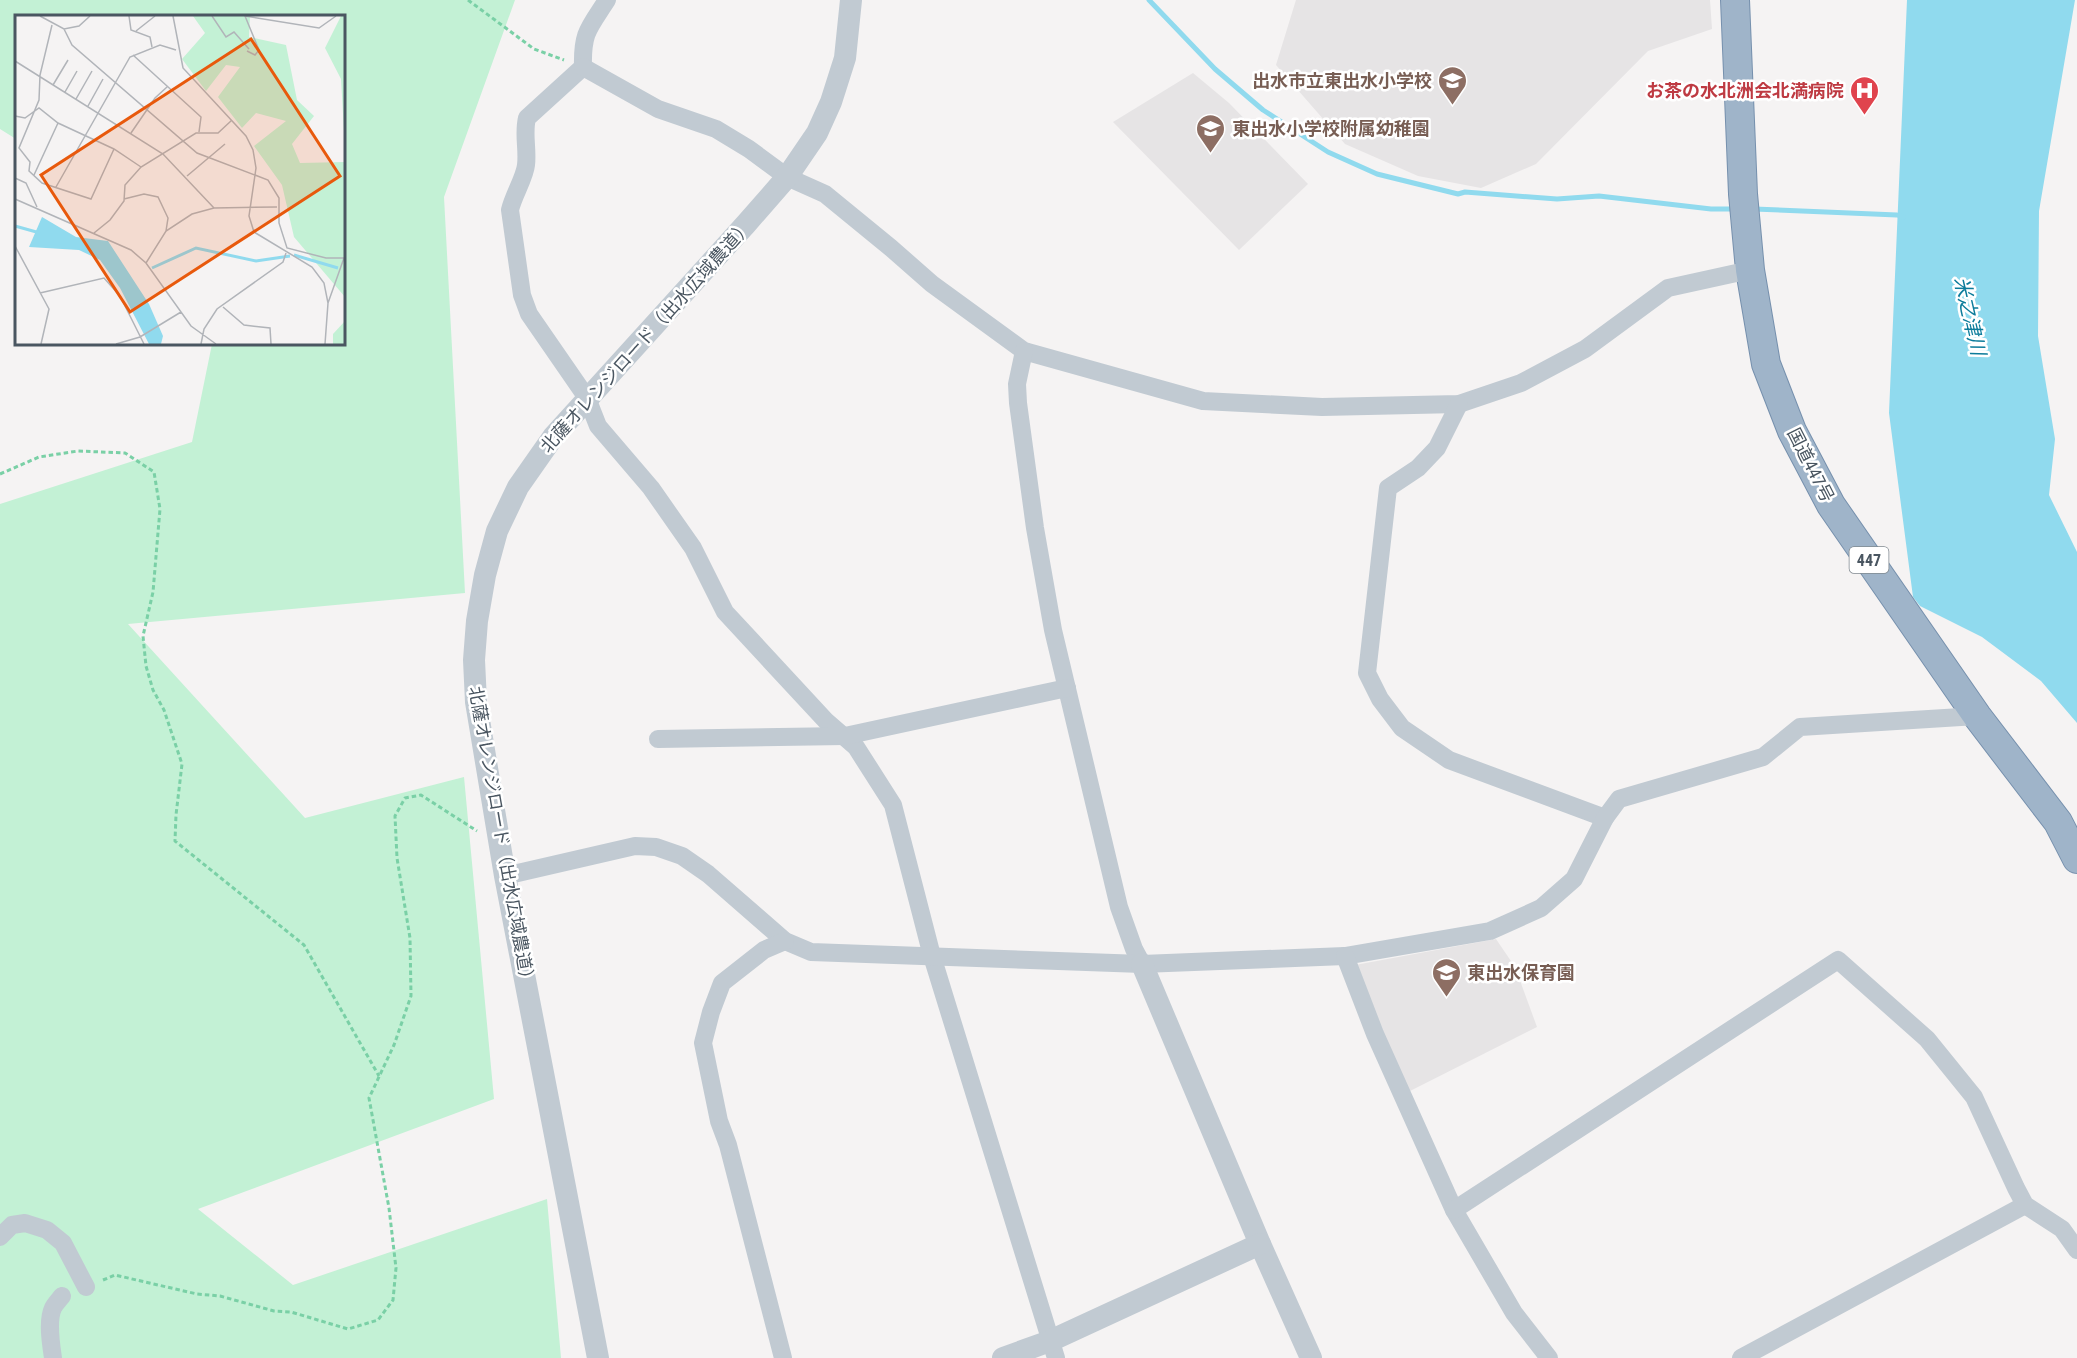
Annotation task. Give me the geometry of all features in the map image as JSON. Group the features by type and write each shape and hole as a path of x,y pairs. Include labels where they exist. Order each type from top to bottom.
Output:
{"highway":[{"name":"国道447号","path":"1735,0 1743,194 1750,270 1766,364 1792,431 1831,505 1977,716 2058,822 2077,859"}],"street":[{"path":"583,67 582,48 585,34 606,0"},
{"name":"北薩オレンジロード（出水広域農道）","path":"598,1358 505,876 476,702 474,660 485,575 497,531 518,487 553,437 787,177 817,133 831,102 845,58 851,0"},
{"path":"583,67 658,109 716,129 749,149 787,177 825,194 932,284 1024,351 1203,401 1322,408 1459,404 1521,383 1585,349 1668,288 1750,270"},
{"path":"583,67 527,118 524,128 526,167 513,196 510,210 522,295 529,314 587,398 598,426 651,488 693,548 725,612 826,721 856,747 893,805 932,956 1053,1350"},
{"path":"1024,351 1017,384 1018,403 1035,528 1053,630 1119,907 1134,949 1311,1358"},
{"path":"1459,404 1437,448 1418,468 1388,488 1367,674 1380,699 1402,728 1449,760 1605,818"},
{"path":"658,739 844,736 1067,688"},
{"path":"505,876 635,846 656,847 682,856 708,874 784,941 811,952 1142,964 1345,956 1490,930 1541,908 1574,879 1605,818 1619,799 1763,757 1800,727 1977,716"},
{"path":"783,1358 728,1145 719,1121 703,1043 722,983 764,950 784,941"},
{"path":"1345,956 1375,1034 1454,1210 1514,1313 1549,1358"},
{"path":"1454,1210 1838,960 1927,1039 1974,1097 2025,1205 2062,1229 2077,1250"},
{"path":"1741,1358 2025,1205"},
{"path":"0,1237 12,1225 25,1223 47,1230 63,1243 86,1287"},
{"path":"1002,1358 1053,1350 1260,1244"},
{"path":"53,1358 51,1319 53,1308 62,1296"}],"path":[{"path":"468,0 534,49 583,67"},
{"path":"0,474 39,457 78,451 125,453 154,472 160,509 153,592 143,636 148,674 153,690 164,710 182,764 175,841 304,945 380,1076"},
{"path":"86,1287 115,1275 197,1294 220,1296 274,1311 291,1312 348,1329 378,1320 393,1300 396,1268 389,1208 369,1098 394,1046 411,996 410,938 397,858 395,816 405,798 422,795 480,833"}],"shaded area":[{"name":"出水市立東出水小学校","path":"1296,0 1710,0 1712,29 1648,51 1536,164 1481,188 1418,176 1345,144 1276,65"},
{"name":"東出水小学校附属幼稚園","path":"1193,73 1229,103 1308,184 1239,250 1113,122"},
{"name":"東出水保育園","path":"1496,939 1515,967 1537,1027 1406,1093 1355,965"}],"green space":[{"path":"0,0 515,0 444,197 465,593 128,624 305,818 464,777 494,1099 198,1209 293,1285 547,1199 561,1358 0,1358 0,504 192,442 212,345 345,345 345,15 15,15 15,138 0,129"}],"water":[{"name":"米之津川","path":"1907,0 2075,0 2039,211 2038,336 2055,439 2049,495 2077,552 2077,723 2041,681 1982,637 1920,606 1913,597 1889,413"}],"waterway":[{"path":"1149,0 1215,69 1263,110 1328,152 1377,174 1458,194 1465,192 1557,199 1599,196 1711,209 1735,209"},
{"path":"1754,209 1903,217"}],"place":[{"name":"出水市立東出水小学校","path":"1453,106"},
{"name":"お茶の水北洲会北満病院","path":"1865,116"},
{"name":"東出水小学校附属幼稚園","path":"1211,154"},
{"name":"東出水保育園","path":"1446,998"}]}
